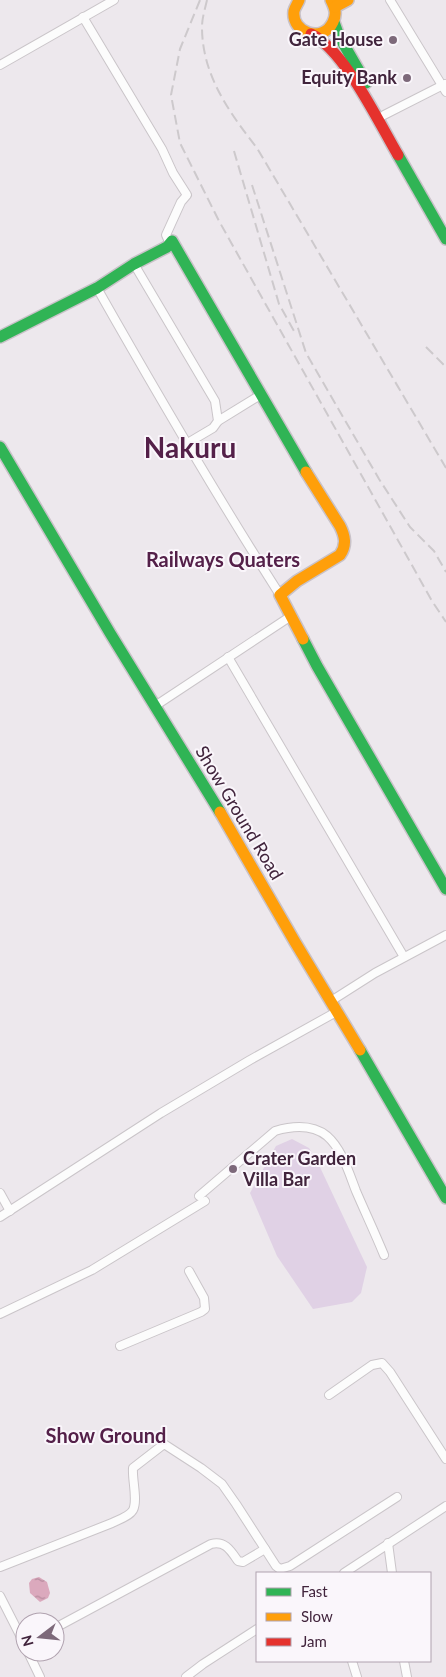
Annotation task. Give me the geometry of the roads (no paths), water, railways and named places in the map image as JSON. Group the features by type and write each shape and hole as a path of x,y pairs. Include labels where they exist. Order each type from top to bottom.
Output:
{"main road":[{"path":"311,34 318,35 330,28 336,15 333,4 348,0"},
{"path":"296,3 294,15 299,28 320,38 342,61 446,239"},
{"path":"334,22 339,36 446,222"},
{"path":"0,337 97,288 134,264 167,247 172,241 177,246 318,493 344,534 345,542 340,555 297,581 280,595 326,682 446,889"},
{"name":"Show Ground Road","path":"0,447 102,621 216,805 446,1198"}],"street":[{"path":"0,65 114,0"},
{"path":"384,115 445,87 390,0"},
{"path":"83,17 187,194 181,202 166,235 170,244"},
{"path":"134,264 215,401 218,421"},
{"path":"97,288 186,444 280,595"},
{"path":"186,444 213,428 218,421 262,394"},
{"path":"155,706 291,616"},
{"path":"228,657 404,957"},
{"path":"331,1001 350,987 446,935"},
{"path":"0,1216 161,1113 338,1011"},
{"path":"0,1314 92,1270 202,1198 275,1131 289,1127 304,1127 316,1130 327,1136 335,1146 344,1161 384,1255"},
{"path":"0,1193 10,1211"},
{"path":"120,1346 202,1312 205,1309 204,1298 189,1271"},
{"path":"329,1395 372,1365 382,1362 446,1459"},
{"path":"0,1567 112,1523 129,1514 133,1510 134,1499 133,1468 164,1444 222,1484 276,1566 280,1569 284,1569 397,1497"},
{"path":"345,1572 446,1506"},
{"path":"388,1543 392,1572"},
{"path":"65,1623 211,1544 224,1545 233,1552 238,1561 243,1562 265,1549"},
{"path":"0,1596 15,1625"},
{"path":"186,1677 202,1664 256,1630"},
{"path":"33,1662 40,1677"},
{"path":"352,1662 357,1677"},
{"path":"404,1662 407,1677"}],"water":[{"path":"39,1577 47,1582 50,1593 48,1598 40,1602 30,1593 29,1583 32,1579"}],"railway":[{"path":"200,0 180,49 171,95 180,143 219,221 432,601 446,622"},
{"path":"207,0 202,24 203,45 212,77 219,92 227,107 257,148 446,468"},
{"path":"234,151 279,304 294,331"},
{"path":"252,185 306,353 379,479 410,527 434,551 446,572"},
{"path":"426,347 446,367"}],"place":[{"name":"Gate House","path":"393,40"},
{"name":"Equity Bank","path":"407,78"},
{"name":"Crater Garden Villa Bar","path":"233,1169"}],"district":[{"name":"Nakuru","path":"190,448"},
{"name":"Railways Quaters","path":"223,560"},
{"name":"Show Ground","path":"106,1436"}]}
